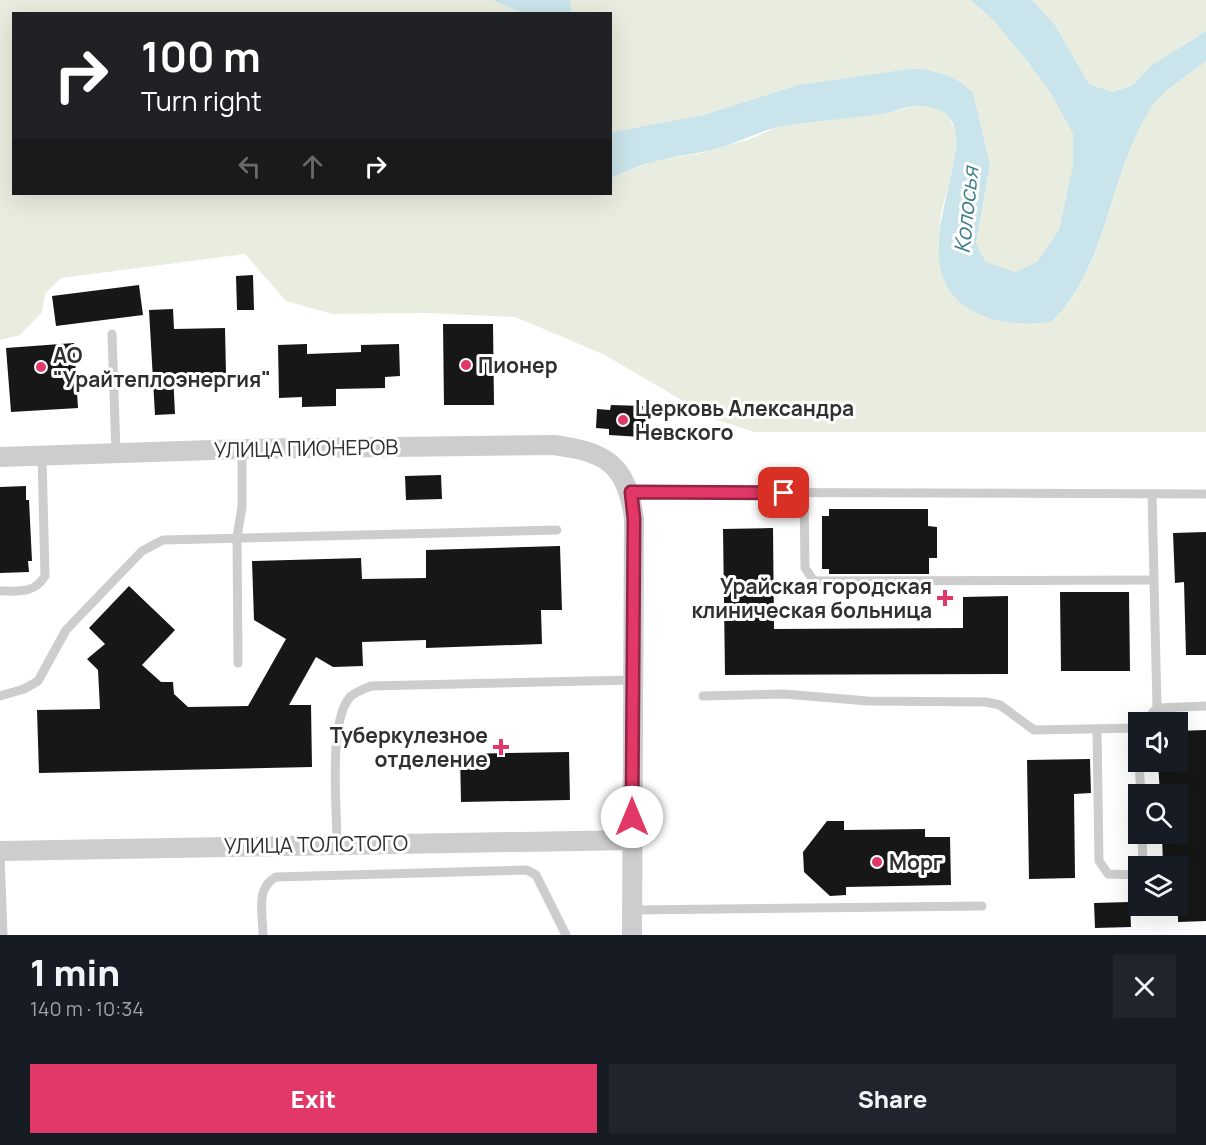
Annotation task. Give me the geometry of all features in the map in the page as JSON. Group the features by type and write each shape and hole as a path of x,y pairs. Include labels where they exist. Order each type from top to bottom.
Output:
{"street":[{"name":"УЛИЦА ПИОНЕРОВ","path":"0,457 242,449 554,445 591,452 608,462 622,476 631,492"},
{"path":"631,492 634,519 632,935"},
{"name":"УЛИЦА ТОЛСТОГО","path":"0,853 337,843 632,840"}],"lane":[{"path":"112,334 116,453"},
{"path":"238,663 237,537 242,507 242,449"},
{"path":"0,591 31,590 39,586 45,576 42,456"},
{"path":"631,492 1206,494"},
{"path":"804,493 805,568 814,580 1154,580"},
{"path":"1152,494 1157,708 1153,712"},
{"path":"0,696 24,689 38,681 66,630 150,545 176,538 557,530"},
{"path":"337,843 337,731 343,709 351,695 371,686 633,680"},
{"path":"703,696 784,694 868,701 986,702 1000,705 1023,725 1034,730 1128,728"},
{"path":"1157,708 1206,706"},
{"path":"1097,729 1099,861 1108,874 1128,875"},
{"path":"0,853 3,935"},
{"path":"263,935 262,891 267,882 276,877 527,870 536,875 566,935"},
{"path":"632,910 982,906"}],"shaded area":[{"path":"0,0 492,0 521,12 12,12 12,195 612,195 612,178 651,162 701,153 750,139 777,127 884,113 917,106 935,107 948,116 956,131 954,165 941,213 938,248 1051,322 1071,299 1086,274 1098,246 1127,158 1138,131 1153,105 1206,61 1206,432 755,432 714,419 603,354 515,317 426,313 333,314 286,301 245,254 61,278 45,294 42,312 20,335 0,340"},
{"path":"570,0 971,0 994,21 1028,62 1051,94 1073,134 1073,165 1059,230 1037,262 1015,272 986,262 976,243 990,165 973,92 959,81 925,69 908,69 798,85 703,115 612,132 612,12 572,12"},
{"path":"1032,0 1206,0 1206,31 1152,65 1133,85 1113,92 1089,84 1055,25"}],"water":[{"path":"492,0 570,0 572,12 521,12"},
{"name":"Колосья","path":"971,0 1032,0 1055,25 1089,84 1113,92 1133,85 1152,65 1206,31 1206,61 1153,105 1126,159 1086,274 1070,299 1051,322 1017,323 984,317 965,306 947,286 939,261 940,233 955,152 955,130 947,115 937,109 913,106 882,114 779,127 719,148 648,163 612,178 612,132 703,115 798,85 908,69 925,69 959,81 973,92 990,165 976,243 986,262 1015,272 1037,262 1059,230 1073,165 1073,134 1051,94 994,21"}],"building":[{"path":"253,275 254,310 237,310 236,276"},
{"path":"139,285 143,315 56,326 52,296"},
{"path":"173,309 174,329 225,328 226,373 173,374 175,414 155,415 149,310"},
{"name":"Пионер","path":"443,324 493,324 494,405 444,405"},
{"name":"АО \"Урайтеплоэнергия\"","path":"74,343 78,408 11,412 6,348"},
{"path":"307,344 307,354 361,352 361,345 399,344 400,376 385,377 385,388 336,389 336,406 302,407 302,397 279,398 278,345"},
{"name":"Церковь Александра Невского","path":"611,405 643,406 642,412 650,412 649,431 641,431 641,437 609,435 609,429 596,428 597,409 610,410"},
{"path":"441,475 442,499 406,500 405,476"},
{"path":"26,486 26,500 29,500 32,561 28,561 29,572 0,573 0,487"},
{"path":"829,509 928,509 928,526 937,527 937,558 929,558 929,574 829,574 829,569 822,569 822,516 829,516"},
{"path":"773,528 774,629 963,628 963,597 1008,596 1008,674 725,675 723,529"},
{"path":"1206,532 1206,655 1186,655 1184,582 1175,583 1173,533"},
{"path":"560,546 562,610 541,610 542,644 426,648 426,640 362,642 363,666 333,667 316,657 289,705 311,705 312,767 39,773 37,710 100,709 98,670 87,659 105,644 89,628 129,586 175,630 142,665 161,682 173,682 174,694 188,707 248,706 286,639 254,620 252,561 361,558 362,579 426,578 426,550"},
{"path":"1060,592 1129,592 1130,671 1061,671"},
{"path":"1206,730 1206,921 1178,922 1178,916 1188,916 1188,856 1163,856 1162,844 1188,844 1188,784 1159,784 1159,772 1188,772 1188,731"},
{"path":"569,752 570,800 461,802 460,754"},
{"path":"1090,759 1091,793 1074,794 1075,878 1029,879 1027,760"},
{"name":"Морг","path":"827,821 844,821 844,830 925,829 925,837 950,837 951,885 846,887 846,895 830,896 804,872 803,852"},
{"path":"1128,902 1131,927 1095,928 1094,903"}],"place":[{"name":"Пионер","path":"466,365"},
{"name":"АО \"Урайтеплоэнергия\"","path":"41,367"},
{"name":"Церковь Александра Невского","path":"623,420"},
{"name":"Урайская городская клиническая больница","path":"945,598"},
{"name":"Туберкулезное отделение","path":"501,747"},
{"name":"Морг","path":"877,862"}],"route":[{"path":"632,817 634,519 631,492 784,493"}]}
